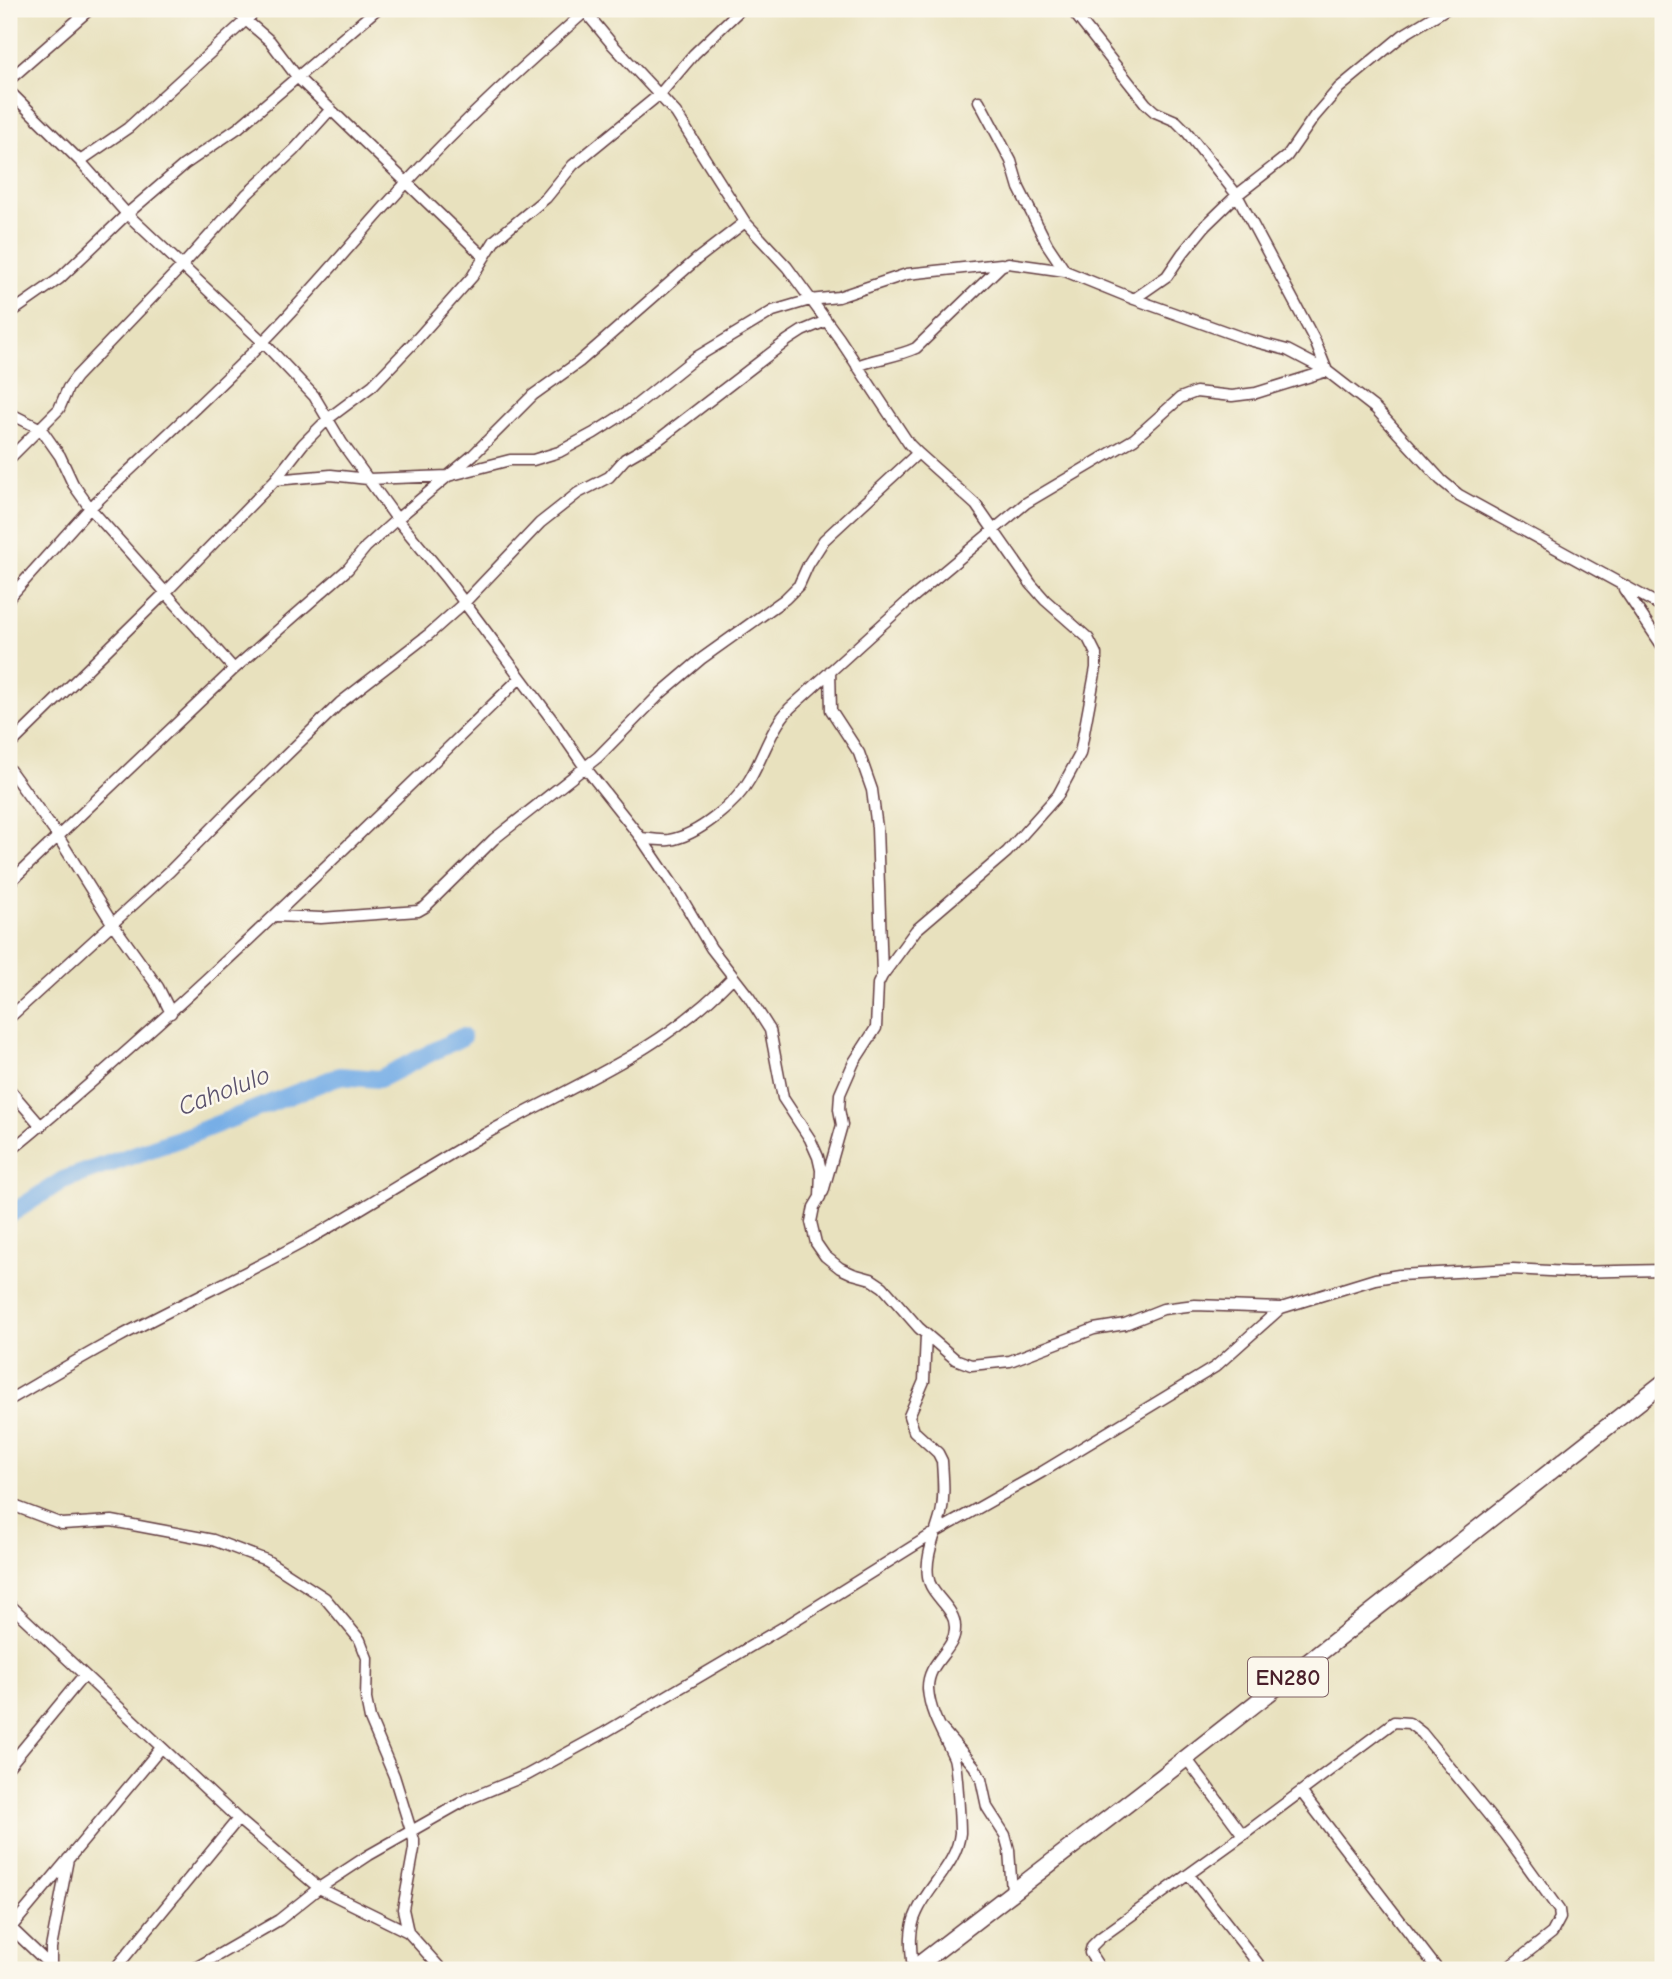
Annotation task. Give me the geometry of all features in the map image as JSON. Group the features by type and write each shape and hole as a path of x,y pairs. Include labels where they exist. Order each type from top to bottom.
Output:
{"main road":[{"name":"EN280","path":"913,1970 1663,1382"}],"street":[{"path":"9,80 90,9"},
{"path":"233,9 270,41 298,78 483,256"},
{"path":"80,162 128,128 258,9"},
{"path":"9,314 59,278 184,165 238,128 377,9"},
{"path":"9,598 90,508 263,342 472,113 507,84 585,9 612,44 676,113 745,222 787,267 909,444 963,491 994,529 1031,584 1045,600 1082,631 1093,645 1096,654 1083,742 1073,769 1058,795 1031,828 972,884 916,930 878,984 876,1028 844,1082 839,1101 842,1125 839,1138 825,1189 814,1207 811,1222 816,1242 825,1256 840,1268 871,1279 883,1287 926,1334 955,1359 971,1365 1010,1361 1094,1329 1125,1324 1163,1309 1195,1306 1280,1308 1375,1279 1430,1272 1513,1269 1569,1272 1663,1270"},
{"path":"9,746 165,593 275,480 303,444 329,418 373,385 472,277 495,240 546,198 573,165 660,94 694,54 741,9"},
{"path":"1071,9 1146,104 1155,112 1176,121 1237,195 1315,341 1327,371"},
{"path":"1135,299 1167,276 1205,226 1237,195 1287,156 1314,117 1339,88 1403,35 1446,9"},
{"path":"9,91 127,214 263,342 314,396 342,443 397,519 464,603 554,721 584,766 641,838 711,948 755,1005 770,1030 783,1098 810,1139 818,1157 821,1170 820,1196"},
{"path":"979,101 1011,161 1018,188 1047,244 1065,271"},
{"path":"9,459 59,410 76,377 246,195 294,150 331,109"},
{"path":"9,883 234,669 348,569 366,547 397,519 473,455 533,395 579,362 697,259 745,222"},
{"path":"857,366 905,354 916,348 970,298 992,272 1008,263"},
{"path":"275,480 331,475 368,479 448,476 510,460 533,460 559,452 594,433 630,410 695,358 773,311 810,300 838,297 907,274 954,271 1008,263 1065,271 1249,340 1287,350 1327,371 1377,409 1441,480 1459,495 1663,607"},
{"path":"9,1018 170,871 340,703 428,635 464,603 541,523 562,505 608,477 625,459 658,440 788,340 826,321"},
{"path":"641,838 667,840 680,836 721,812 749,782 780,719 830,671 994,529 1041,493 1134,439 1180,398 1196,392 1232,396 1256,393 1327,371"},
{"path":"9,413 41,429 90,508 234,669"},
{"path":"276,916 321,918 418,911 425,907 494,839 598,757 661,694 701,659 785,599 799,585 811,558 824,540 918,453"},
{"path":"1622,585 1663,647"},
{"path":"830,671 831,710 859,753 872,790 877,828 882,976"},
{"path":"9,1152 171,1013 276,916 520,678"},
{"path":"9,769 57,835 112,923 158,987 171,1013"},
{"path":"9,1400 118,1338 305,1241 477,1138 650,1047 701,1007 733,977"},
{"path":"9,1089 41,1126"},
{"path":"192,1970 279,1920 318,1888 411,1831 466,1800 527,1775 602,1734 1215,1367 1280,1308"},
{"path":"913,1970 910,1940 917,1911 944,1872 959,1838 954,1758 936,1722 929,1695 930,1674 950,1645 956,1626 951,1614 929,1583 927,1564 943,1497 942,1461 938,1453 914,1431 909,1416 924,1381 926,1334"},
{"path":"9,1504 62,1524 112,1521 213,1540 266,1560 325,1598 360,1640 368,1658 366,1699 370,1719 394,1776 411,1831 415,1849 403,1909 408,1932"},
{"path":"9,1605 238,1819 318,1888 408,1932 442,1970"},
{"path":"9,1766 84,1675"},
{"path":"936,1722 963,1751 981,1779 987,1807 1005,1835 1009,1850 1012,1892"},
{"path":"1101,1970 1090,1953 1092,1946 1100,1938 1301,1793 1394,1722 1409,1723 1422,1733 1505,1835 1559,1910 1560,1918 1552,1933 1504,1970"},
{"path":"53,1969 9,1928 161,1748"},
{"path":"1186,1758 1243,1835"},
{"path":"1301,1793 1438,1970"},
{"path":"114,1970 238,1819"},
{"path":"53,1969 51,1948 68,1859"},
{"path":"1189,1875 1263,1970"}],"waterway":[{"name":"Caholulo","path":"9,1215 63,1180 190,1135 339,1076 379,1079 462,1037"}]}
